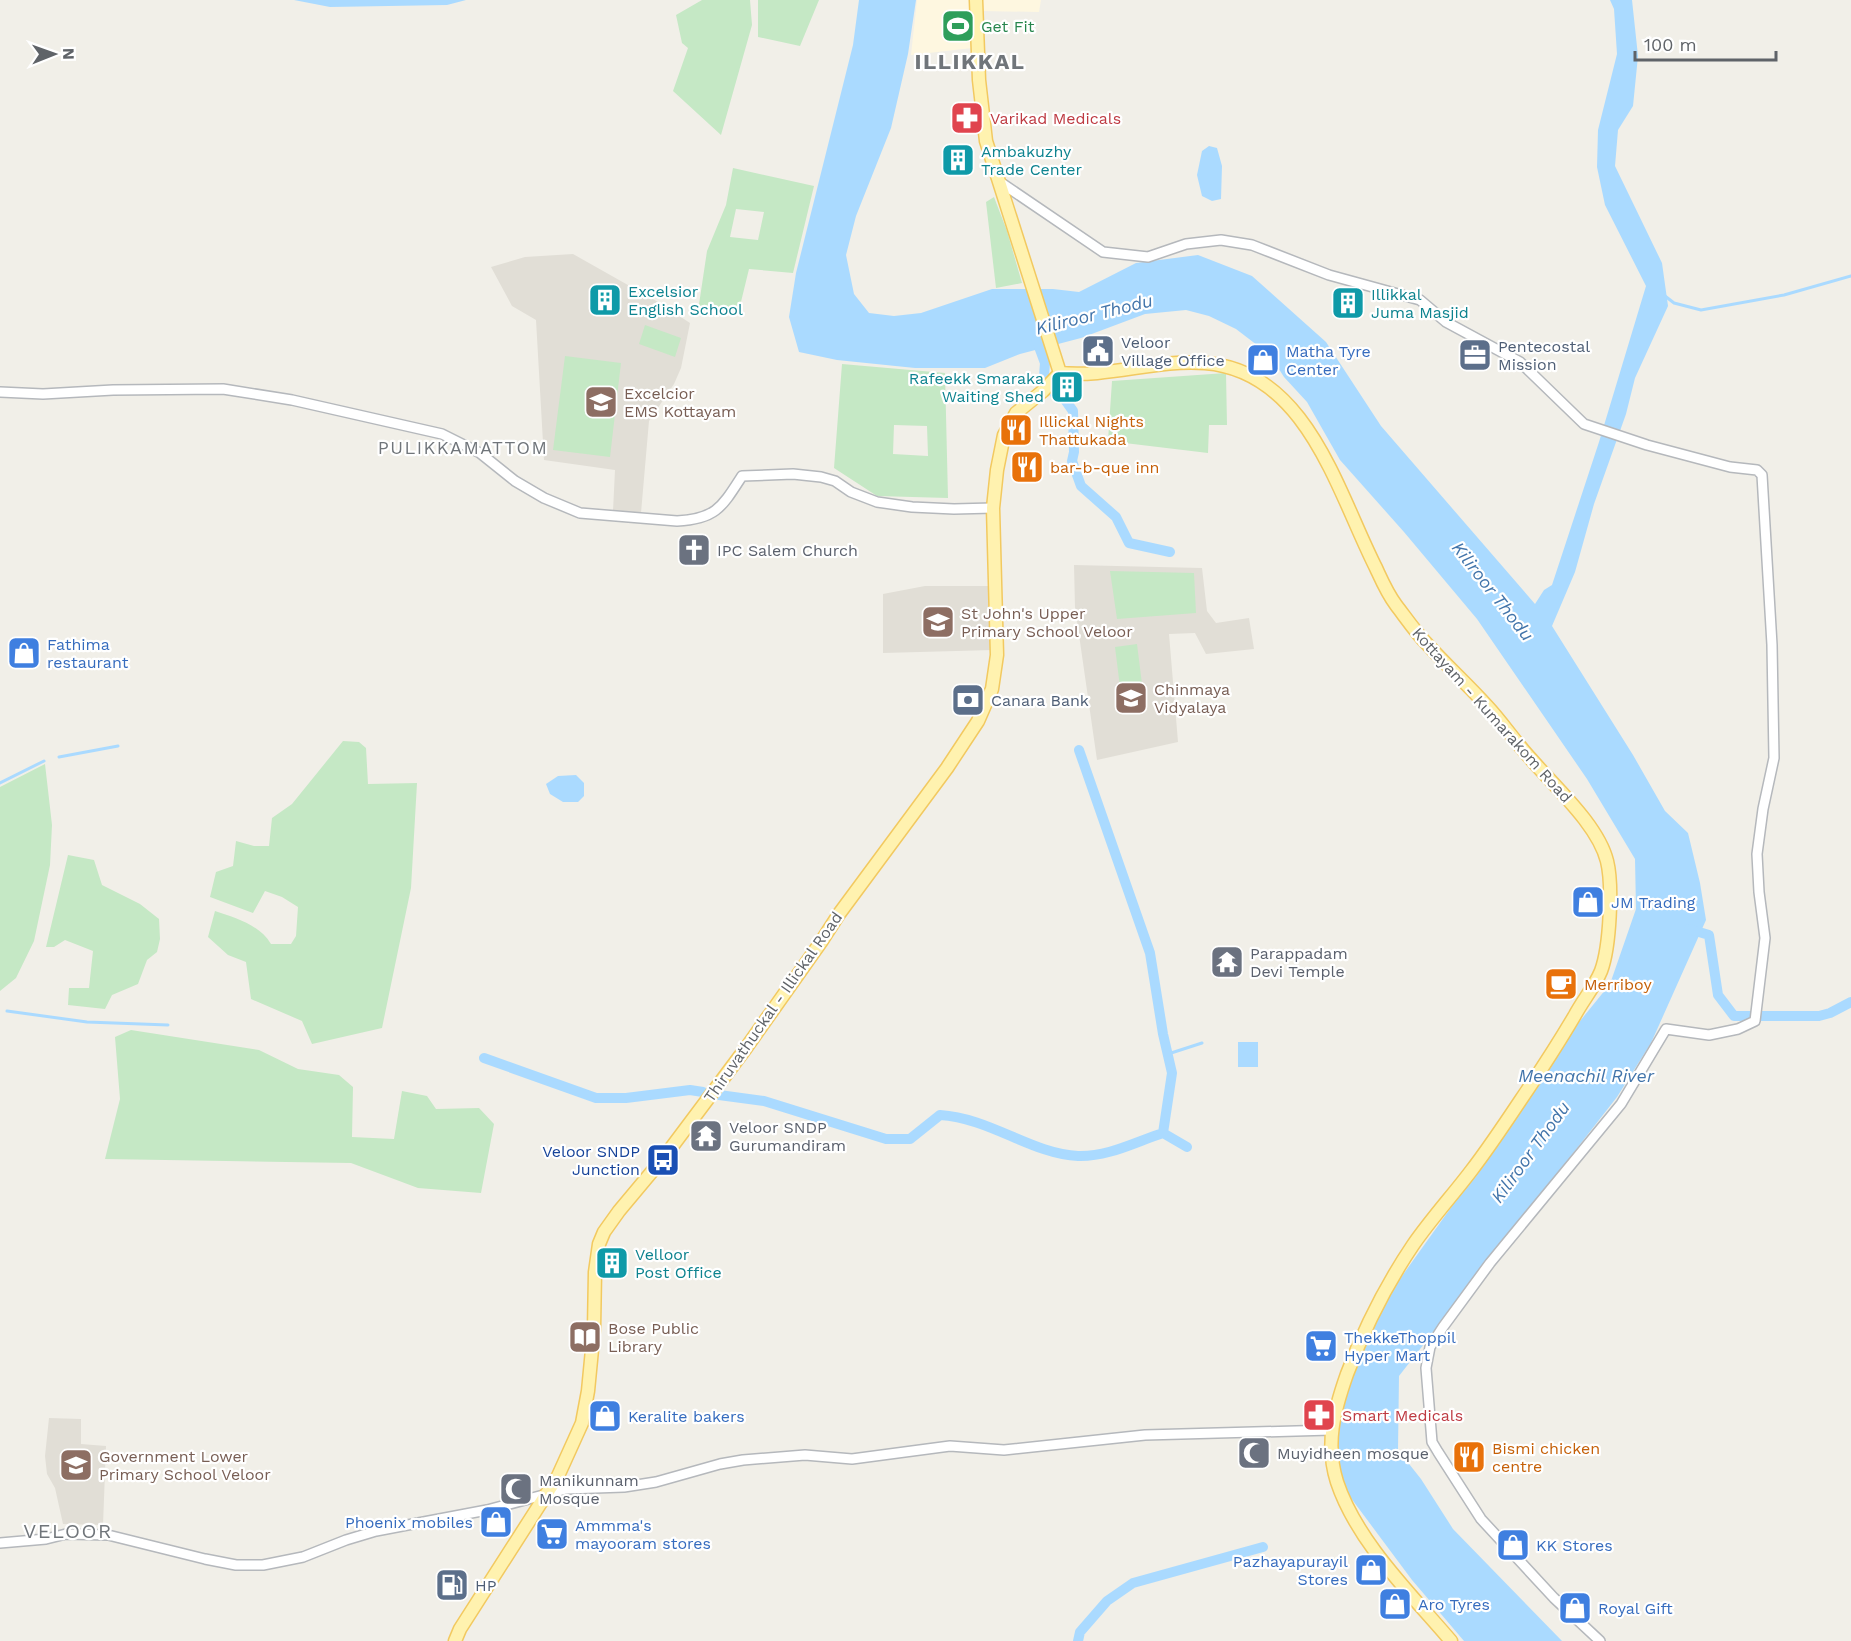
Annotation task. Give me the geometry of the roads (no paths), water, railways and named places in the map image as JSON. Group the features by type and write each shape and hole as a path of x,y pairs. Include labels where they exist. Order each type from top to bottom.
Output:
{"main road":[{"path":"976,0 986,141 1058,368"},
{"name":"Kottayam - Kumarakom Road","path":"1058,368 1100,374 1165,364 1203,363 1225,366 1263,383 1290,404 1339,486 1386,592 1424,641 1488,707 1521,749 1598,836 1608,863 1606,955 1599,976 1494,1140 1403,1261 1355,1353 1338,1401 1331,1430 1330,1446 1336,1478 1356,1520 1386,1567 1451,1641"},
{"name":"Thiruvathuckal - Illickal Road","path":"455,1641 460,1629 546,1494 572,1449 584,1418 594,1329 595,1272 599,1244 604,1232 665,1156 746,1048 821,942 838,914 947,768 978,721 992,689 997,655 993,508 1004,435 1016,413 1043,391 1058,368"}],"street":[{"path":"1000,182 1103,252 1148,257 1186,244 1221,240 1252,244 1329,275 1420,300 1446,322 1520,362 1584,424 1647,445 1730,467 1757,470 1762,475 1772,645 1774,758 1763,809 1757,855 1765,938 1755,1021 1738,1029 1709,1035 1666,1029 1621,1104 1490,1263 1443,1327 1430,1347 1426,1368 1432,1442 1438,1452 1481,1519 1554,1598 1600,1641"},
{"path":"0,392 43,394 133,389 223,389 328,407 442,434 480,453 515,481 534,492 580,513 692,520 705,517 717,510 742,476 793,474 835,481 851,492 877,502 954,509 993,508"},
{"path":"0,1543 46,1539 66,1534 108,1535 236,1565 263,1565 303,1557 375,1531 487,1510 566,1489 624,1487 656,1482 720,1464 805,1455 852,1459 950,1446 1004,1450 1145,1435 1331,1430"}],"water":[{"path":"294,0 466,0 447,5 330,7"},
{"name":"Meenachil River","path":"859,0 916,0 908,54 891,128 856,216 846,255 854,294 869,313 894,316 921,313 992,289 1053,289 1079,292 1136,263 1198,255 1252,276 1326,342 1381,426 1535,604 1544,590 1552,585 1599,442 1646,286 1605,205 1597,167 1598,130 1617,54 1614,9 1610,0 1632,0 1638,56 1633,106 1618,130 1615,166 1662,263 1668,306 1635,378 1626,414 1594,504 1575,572 1552,626 1633,755 1665,811 1688,833 1706,920 1651,1043 1617,1097 1399,1376 1398,1450 1421,1479 1453,1529 1562,1641 1464,1641 1412,1580 1342,1486 1332,1442 1340,1407 1364,1344 1392,1290 1480,1167 1563,1042 1610,984 1636,909 1635,859 1587,779 1477,619 1340,460 1307,402 1284,377 1270,355 1236,329 1209,316 1186,310 1145,314 1081,338 1020,354 985,368 915,368 837,360 799,352 789,317 796,273 853,45"},
{"path":"1209,146 1217,148 1222,166 1221,199 1212,201 1202,196 1197,175 1202,151"},
{"path":"576,775 584,783 584,796 578,802 563,802 550,794 546,784 558,776"},
{"path":"1238,1042 1258,1042 1258,1067 1238,1067"}],"waterway":[{"path":"1665,296 1674,303 1701,310 1784,295 1851,276"},
{"name":"Kiliroor Thodu","path":"1035,336 1045,363 1044,376"},
{"path":"1054,393 1061,394 1073,411 1074,452 1072,461 1081,486 1116,517 1129,543 1170,552"},
{"path":"59,757 118,746"},
{"path":"1079,750 1150,953 1163,1034 1172,1073 1163,1133"},
{"path":"0,783 44,761"},
{"path":"1689,929 1709,935 1718,995 1734,1016 1819,1016 1851,1002"},
{"path":"7,1011 87,1022 168,1025"},
{"path":"1168,1054 1202,1043"},
{"path":"484,1058 596,1098 626,1098 690,1090 703,1092"},
{"path":"719,1095 764,1101 886,1139 910,1139 940,1115 976,1122 1061,1154 1078,1156 1100,1154 1163,1133 1187,1147"},
{"path":"1078,1641 1080,1632 1107,1601 1133,1583 1263,1547"}],"place":[{"name":"Get Fit","path":"958,26"},
{"name":"Varikad Medicals","path":"967,118"},
{"name":"Ambakuzhy Trade Center","path":"958,160"},
{"name":"Excelsior English School","path":"605,300"},
{"name":"Illikkal Juma Masjid","path":"1348,303"},
{"name":"Veloor Village Office","path":"1098,351"},
{"name":"Pentecostal Mission","path":"1475,355"},
{"name":"Matha Tyre Center","path":"1263,360"},
{"name":"Rafeekk Smaraka Waiting Shed","path":"1067,387"},
{"name":"Excelcior EMS Kottayam","path":"601,402"},
{"name":"Illickal Nights Thattukada","path":"1016,430"},
{"name":"bar-b-que inn","path":"1027,467"},
{"name":"IPC Salem Church","path":"694,550"},
{"name":"St John's Upper Primary School Veloor","path":"938,622"},
{"name":"Fathima restaurant","path":"24,653"},
{"name":"Chinmaya Vidyalaya","path":"1131,698"},
{"name":"Canara Bank","path":"968,700"},
{"name":"JM Trading","path":"1588,902"},
{"name":"Parappadam Devi Temple","path":"1227,962"},
{"name":"Merriboy","path":"1561,984"},
{"name":"Veloor SNDP Gurumandiram","path":"706,1136"},
{"name":"Veloor SNDP Junction","path":"663,1160"},
{"name":"Velloor Post Office","path":"612,1263"},
{"name":"Bose Public Library","path":"585,1337"},
{"name":"ThekkeThoppil Hyper Mart","path":"1321,1346"},
{"name":"Smart Medicals","path":"1319,1415"},
{"name":"Keralite bakers","path":"605,1416"},
{"name":"Muyidheen mosque","path":"1254,1453"},
{"name":"Bismi chicken centre","path":"1469,1457"},
{"name":"Government Lower Primary School Veloor","path":"76,1465"},
{"name":"Manikunnam Mosque","path":"516,1489"},
{"name":"Phoenix mobiles","path":"496,1522"},
{"name":"Ammma's mayooram stores","path":"552,1534"},
{"name":"KK Stores","path":"1513,1545"},
{"name":"Pazhayapurayil Stores","path":"1371,1570"},
{"name":"HP","path":"452,1585"},
{"name":"Aro Tyres","path":"1395,1604"},
{"name":"Royal Gift","path":"1575,1608"}],"district":[{"name":"ILLIKKAL","path":"970,61"},
{"name":"PULIKKAMATTOM","path":"463,447"},
{"name":"VELOOR","path":"68,1531"}]}
